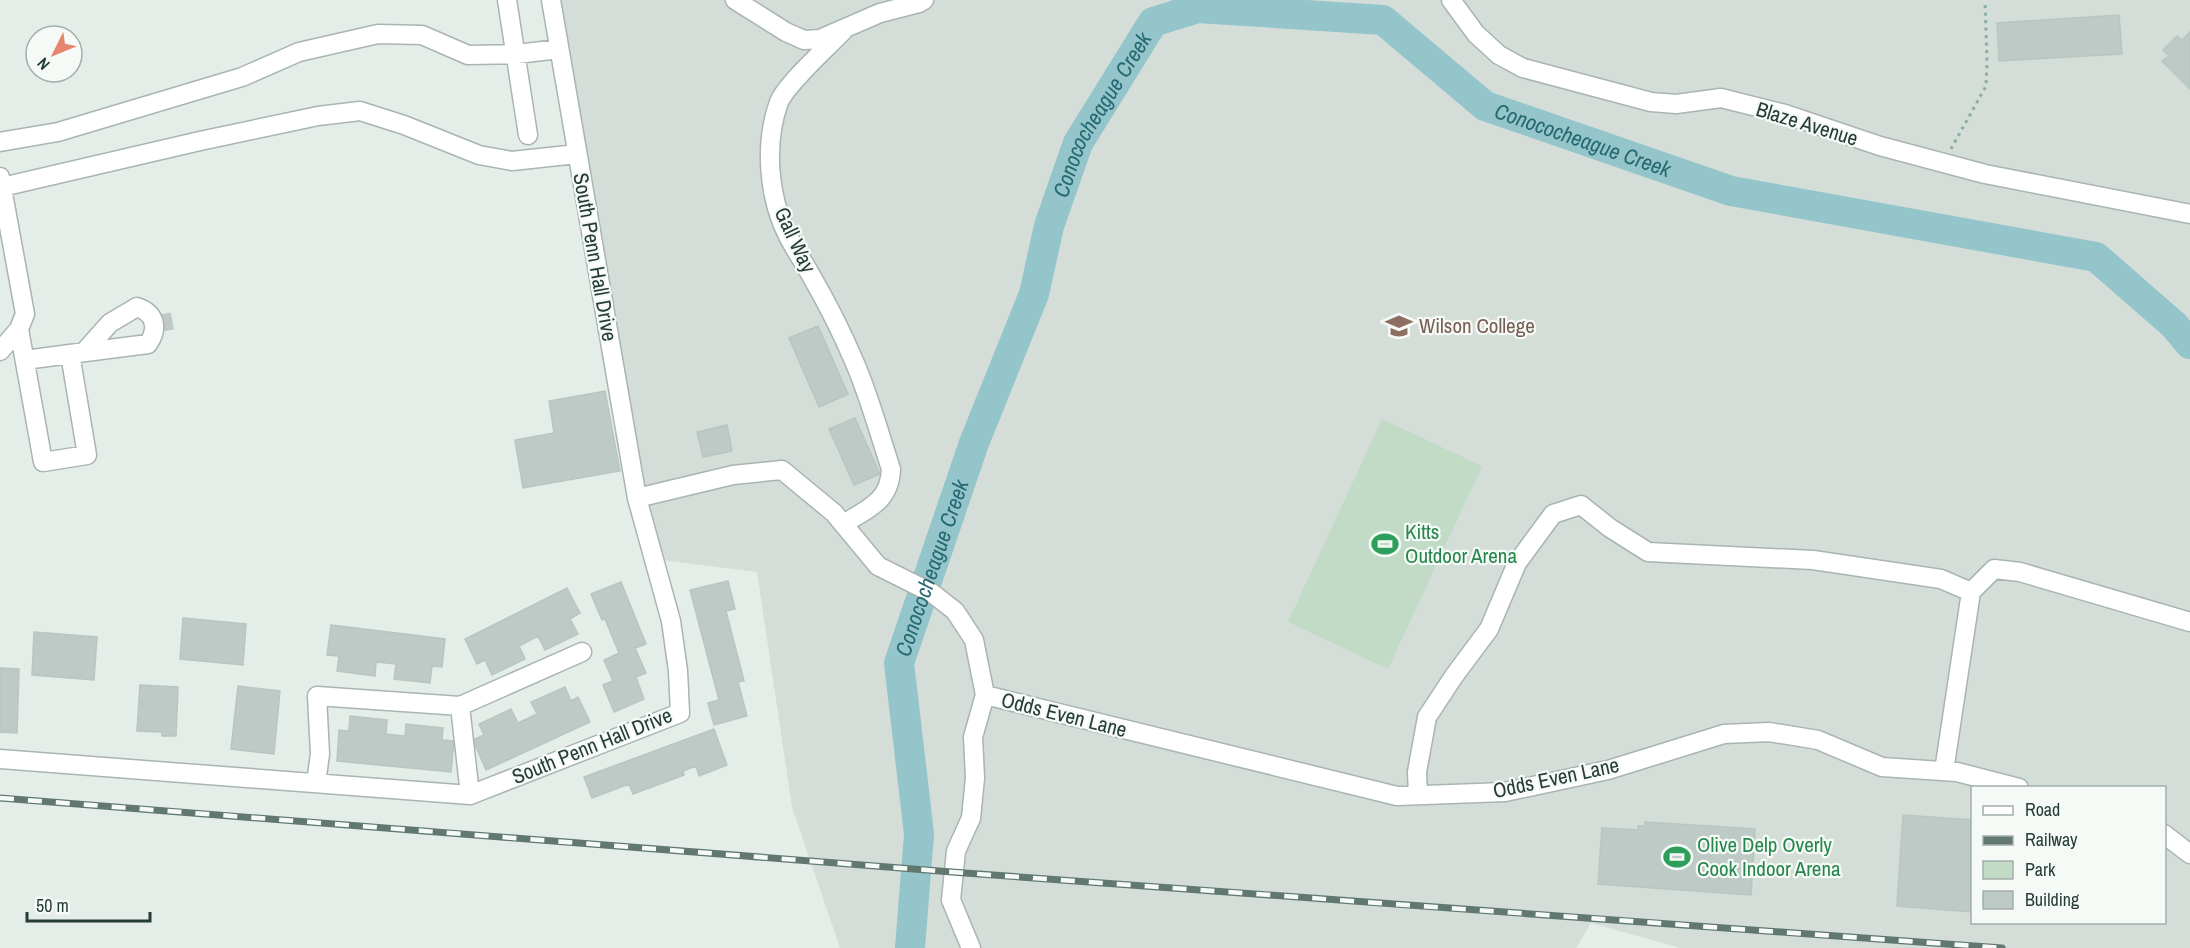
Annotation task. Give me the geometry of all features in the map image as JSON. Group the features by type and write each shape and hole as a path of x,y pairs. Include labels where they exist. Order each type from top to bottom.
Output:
{"street":[{"path":"507,0 528,135"},
{"name":"South Penn Hall Drive","path":"0,759 470,795 680,713 678,671 671,621 637,498 551,0"},
{"path":"735,0 786,33 804,40 820,39 846,28"},
{"name":"Gall Way","path":"843,524 875,504 886,492 891,469 854,361 777,209 770,153 774,119 780,100 789,87 846,28 880,13 924,0"},
{"name":"Blaze Avenue","path":"1451,0 1476,34 1499,55 1523,68 1651,102 1676,104 1721,99 1785,114 1880,146 1985,174 2190,214"},
{"path":"0,142 58,132 242,77 299,52 378,34 422,35 468,55 517,54 559,49"},
{"path":"0,351 19,329 25,314 1,182 318,116 360,111 404,125 479,155 512,161 577,154"},
{"path":"25,360 148,344 159,340 164,322 154,306 137,307 110,323 77,353"},
{"path":"137,307 147,311 155,327 148,344"},
{"path":"19,329 43,462 87,455 77,353"},
{"path":"637,498 733,475 782,470 834,513 878,566 932,593 955,611 974,640 985,695 973,737 975,778 971,818 956,850 951,900 971,948"},
{"path":"1418,795 1417,772 1427,717 1454,675 1489,628 1517,563 1553,514 1581,505 1610,528 1648,552 1813,560 1941,579 1971,592"},
{"path":"1944,771 1971,592 1994,570 2020,572 2190,622"},
{"path":"316,783 320,754 317,696 460,706 582,652"},
{"name":"Odds Even Lane","path":"985,695 1397,796 1505,792 1608,770 1724,734 1769,732 1818,740 1882,767 1957,772 2011,786"},
{"path":"460,706 470,795"},
{"path":"2166,836 2190,854"}],"path":[{"path":"1943,163 1986,86 1985,1"}],"shaded area":[{"name":"Wilson College","path":"551,0 2190,0 2190,948 1681,948 1591,923 1576,948 840,948 792,807 757,572 654,559"}],"green space":[{"name":"Kitts Outdoor Arena","path":"1382,419 1482,466 1388,669 1288,622"}],"building":[{"path":"2119,15 2122,54 1999,61 1997,23"},
{"path":"2190,32 2190,89 2162,61 2169,56 2163,50 2177,36 2182,40"},
{"path":"818,326 848,394 819,407 789,338"},
{"path":"605,391 620,471 523,488 515,440 554,433 549,401"},
{"path":"855,418 880,474 854,485 829,429"},
{"path":"727,425 732,451 703,457 697,432"},
{"path":"728,581 735,609 726,611 744,681 738,682 747,716 714,725 708,703 719,700 690,590"},
{"path":"621,582 646,644 635,648 646,673 636,677 644,699 614,712 603,685 613,681 604,660 619,653 605,619 602,620 591,594"},
{"path":"567,588 580,613 570,619 578,634 545,650 538,636 519,646 525,659 492,675 485,660 477,664 465,639"},
{"path":"183,618 246,624 243,665 180,659"},
{"path":"331,625 445,639 442,667 432,666 430,683 394,679 396,664 376,662 375,676 337,671 339,656 327,655"},
{"path":"34,632 97,637 94,680 32,675"},
{"path":"0,668 19,669 17,733 0,732"},
{"path":"140,685 178,687 176,736 162,736 162,732 137,731"},
{"path":"238,686 280,691 274,754 231,749"},
{"path":"565,687 571,701 578,697 590,722 486,770 473,740 484,735 479,724 511,709 518,723 537,714 531,702"},
{"path":"350,716 387,720 386,734 405,736 406,724 443,728 442,740 454,741 451,772 337,761 339,730 349,731"},
{"path":"714,729 727,765 699,776 696,766 683,771 684,775 633,794 629,784 592,798 584,777"},
{"path":"1903,815 1971,820 1971,912 1897,906"},
{"name":"Olive Delp Overly Cook Indoor Arena","path":"1645,822 1755,829 1751,895 1598,884 1602,828 1638,830 1638,826 1645,826"}],"waterway":[{"name":"Conococheague Creek","path":"910,948 919,834 899,663 974,443 1034,294 1049,226 1078,143 1153,22 1198,8 1383,20 1485,106 1731,191 2096,257 2174,325 2190,344"}],"tunnel":[{"path":"162,314 165,331"}],"railway":[{"path":"0,798 965,873 2002,948"}],"place":[{"name":"Wilson College","path":"1399,326"},
{"name":"Kitts Outdoor Arena","path":"1385,544"},
{"name":"Olive Delp Overly Cook Indoor Arena","path":"1677,857"}]}
